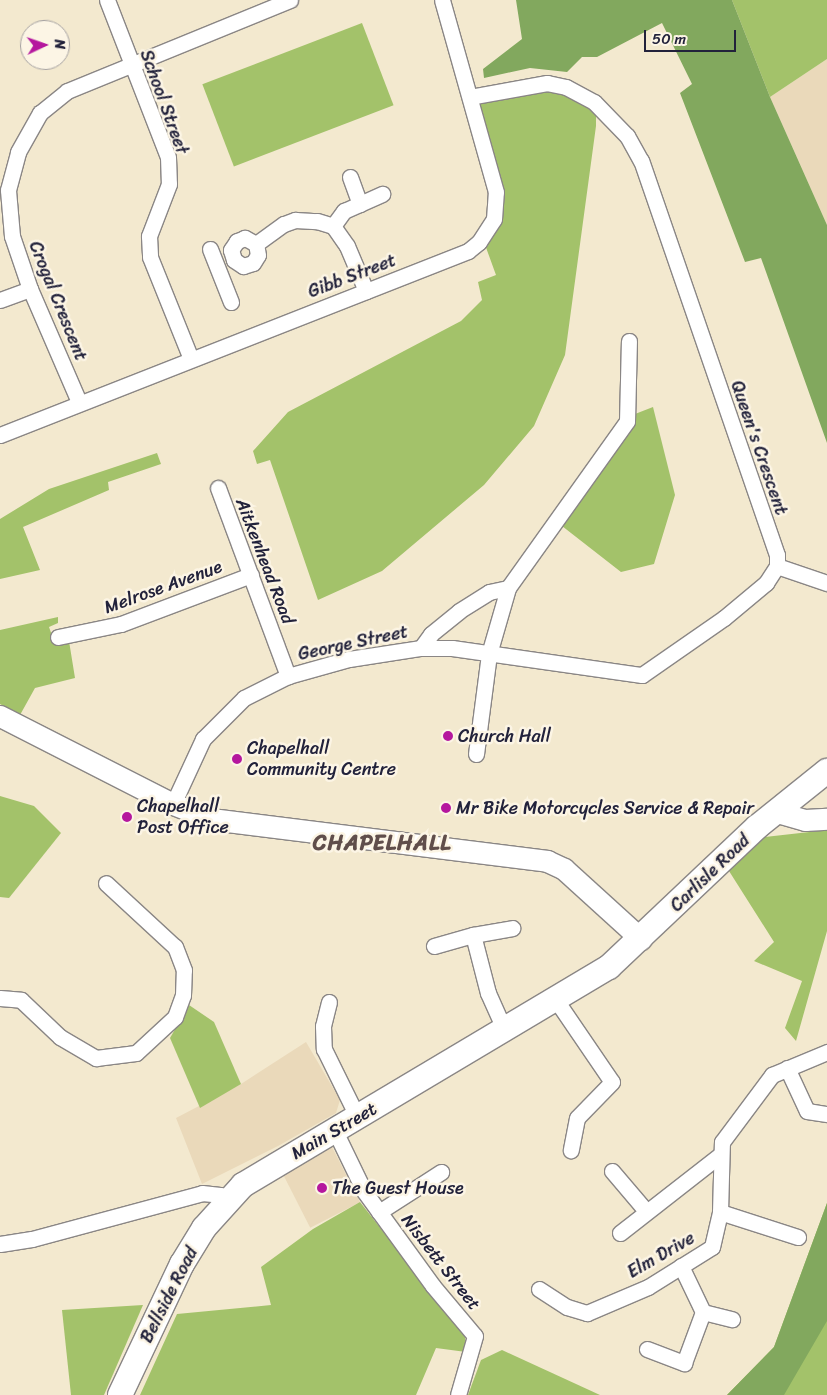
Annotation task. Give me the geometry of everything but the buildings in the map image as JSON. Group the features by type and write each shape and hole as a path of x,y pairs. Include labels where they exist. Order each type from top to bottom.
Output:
{"main road":[{"name":"Carlisle Road","path":"642,939 757,827 827,771"},
{"name":"Main Street","path":"227,1200 265,1170 358,1118 609,967 642,939"},
{"name":"Bellside Road","path":"120,1395 182,1264 227,1200"}],"street":[{"name":"School Street","path":"106,0 168,157 169,184 149,236 150,257 191,359"},
{"name":"Crogal Crescent","path":"79,402 30,289 12,236 8,190 18,152 40,113 66,91 130,62 290,0"},
{"name":"Gibb Street","path":"0,435 79,402 468,251 488,232 494,219 496,192 442,0"},
{"name":"Queen's Crescent","path":"470,97 547,83 566,87 594,102 627,136 641,161 777,555 777,566"},
{"path":"350,177 360,204"},
{"path":"333,226 344,211 382,194"},
{"path":"216,263 232,257 240,265 253,263 258,255 256,244 284,224 295,220 317,221 333,226 347,246 366,291"},
{"path":"210,249 231,302"},
{"path":"0,300 30,289"},
{"path":"476,754 489,654 508,588 627,420 629,341"},
{"name":"Aitkenhead Road","path":"218,488 288,676"},
{"path":"421,648 452,648 642,675 724,618 766,583 777,566 827,583"},
{"name":"Melrose Avenue","path":"58,637 121,624 250,575"},
{"name":"George Street","path":"173,804 202,738 244,698 288,676 349,659 421,648 431,634 459,611 489,592 508,588"},
{"path":"0,716 173,804 211,818 547,860 564,869 642,939"},
{"path":"778,812 805,820 827,819"},
{"path":"0,998 21,1000 60,1037 96,1058 136,1053 174,1017 183,995 184,970 175,947 106,883"},
{"path":"434,946 473,935 512,928"},
{"path":"473,935 488,993 505,1030"},
{"path":"556,1000 612,1082 577,1118 571,1150"},
{"path":"329,1002 323,1026 324,1050 358,1118"},
{"name":"Elm Drive","path":"539,1289 567,1307 587,1313 648,1287 712,1247 720,1212 720,1155 722,1142 772,1075 827,1052"},
{"path":"787,1068 807,1111 827,1114"},
{"name":"Nisbett Street","path":"335,1131 364,1191 433,1286 475,1336 458,1395"},
{"path":"620,1233 720,1155"},
{"path":"612,1171 646,1211"},
{"path":"379,1212 442,1172"},
{"path":"0,1244 32,1239 202,1193 220,1195 227,1200"},
{"path":"720,1212 798,1237"},
{"path":"647,1349 684,1363 703,1312 681,1266"},
{"path":"703,1312 732,1318"}],"shaded area":[{"path":"827,59 827,225 770,97"},
{"path":"306,1042 340,1100 336,1113 278,1146 202,1184 176,1118 241,1084"},
{"name":"The Guest House","path":"332,1147 360,1202 310,1228 282,1172"}],"green space":[{"path":"516,0 732,0 770,97 827,225 827,443 761,258 745,262 680,93 692,84 662,23 597,57 582,57 567,72 530,68 484,78 483,69 522,39"},
{"path":"732,0 827,0 827,59 770,97"},
{"path":"362,23 394,105 234,166 202,84"},
{"path":"548,87 596,107 596,126 565,355 534,426 484,485 382,571 318,600 270,460 257,464 253,451 288,412 461,321 482,300 478,282 496,275 484,242 496,220 474,99"},
{"path":"653,407 675,495 654,564 621,572 562,526 629,431 635,414"},
{"path":"157,453 161,464 108,482 109,490 23,527 40,570 0,579 0,519 49,489"},
{"path":"58,617 58,623 49,627 55,644 69,641 75,678 35,688 20,715 0,704 0,630"},
{"path":"0,796 34,806 61,833 9,898 0,897"},
{"path":"827,830 827,931 796,1041 785,1028 802,981 754,961 774,942 729,871 765,837"},
{"path":"189,1005 214,1022 241,1084 200,1108 170,1038"},
{"path":"360,1202 465,1336 466,1352 436,1348 416,1395 140,1395 177,1314 271,1305 261,1267 313,1229"},
{"path":"827,1203 827,1395 727,1395 774,1347"},
{"path":"827,1203 827,1321 784,1395 727,1395 774,1347"},
{"path":"143,1305 104,1395 71,1395 62,1310"},
{"path":"502,1350 600,1395 468,1395 481,1360"}],"place":[{"name":"Church Hall","path":"448,736"},
{"name":"Chapelhall Community Centre","path":"237,759"},
{"name":"Mr Bike Motorcycles Service & Repair","path":"446,808"},
{"name":"Chapelhall Post Office","path":"127,817"},
{"name":"The Guest House","path":"322,1188"}],"district":[{"name":"CHAPELHALL","path":"382,843"}]}
